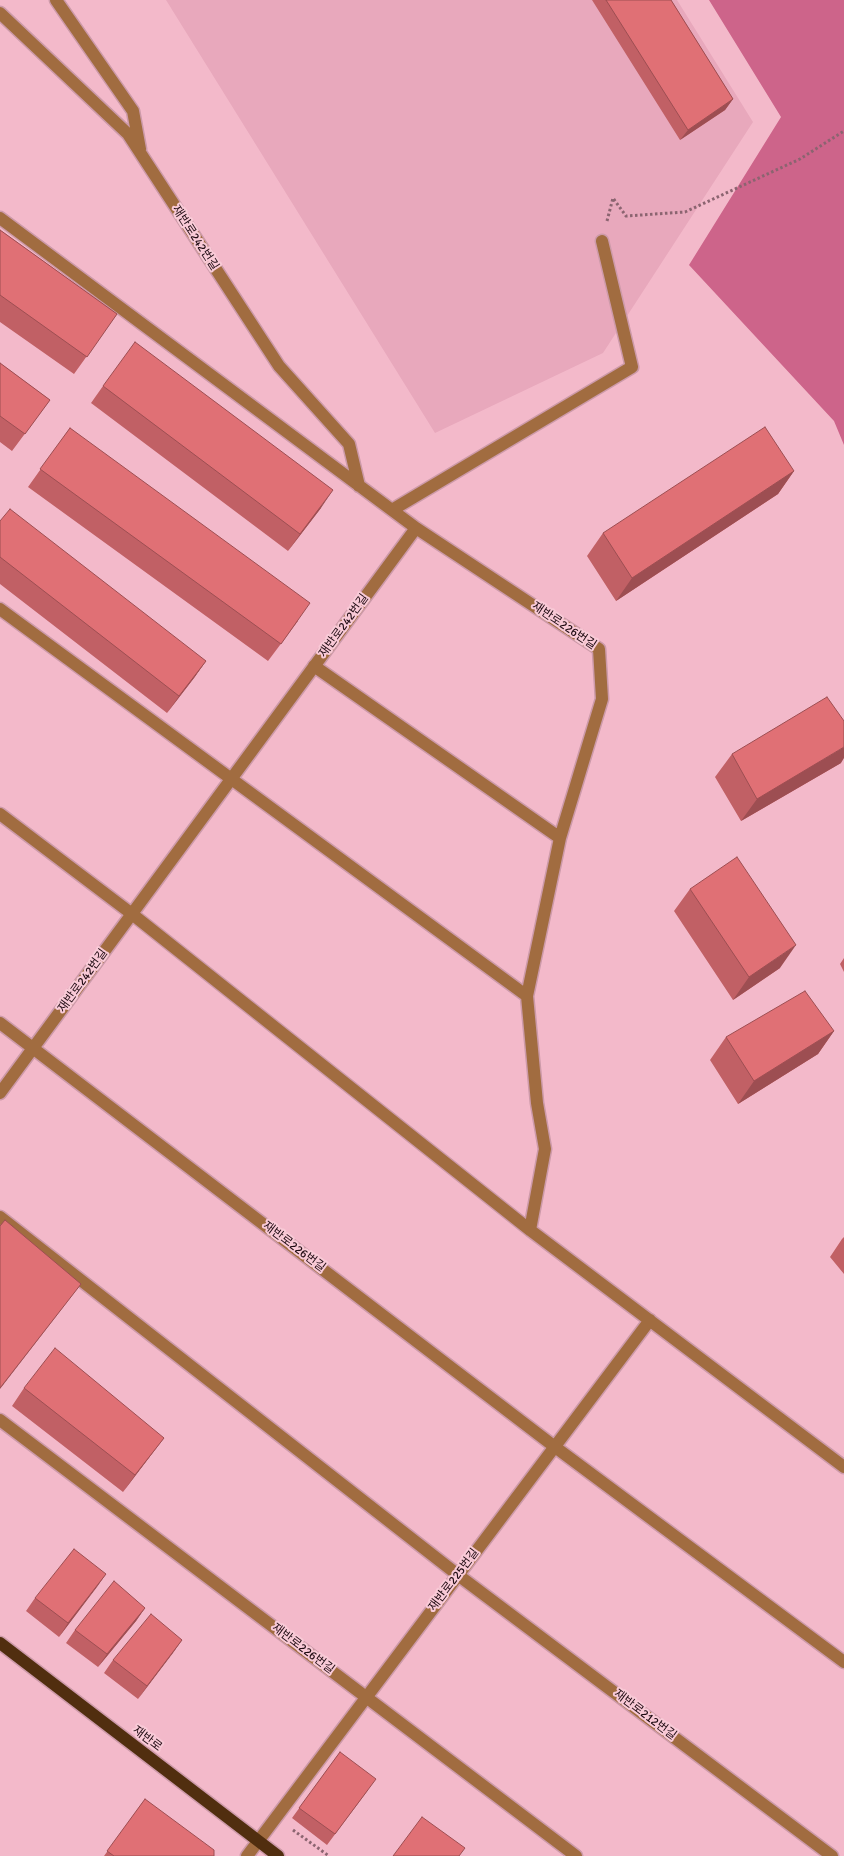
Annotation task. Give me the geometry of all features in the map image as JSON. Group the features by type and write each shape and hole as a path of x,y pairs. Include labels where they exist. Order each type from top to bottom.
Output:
{"main road":[{"name":"재반로","path":"0,1643 278,1856"}],"street":[{"path":"56,0 134,111 140,154"},
{"name":"재반로242번길","path":"0,13 128,134 279,366 349,444 359,486"},
{"path":"0,218 416,528"},
{"path":"392,510 632,367 602,241"},
{"name":"재반로242번길","path":"0,1093 416,528"},
{"name":"재반로226번길","path":"416,528 599,649 602,699 560,838 527,996 537,1103 545,1149 530,1230"},
{"path":"0,609 527,996"},
{"path":"314,666 560,838"},
{"path":"0,814 132,914 530,1230 844,1467"},
{"path":"0,1023 33,1048"},
{"name":"재반로226번길","path":"33,1048 555,1446"},
{"path":"0,1218 458,1575"},
{"name":"재반로225번길","path":"259,1841 650,1320"},
{"name":"재반로226번길","path":"0,1420 367,1697"},
{"path":"555,1446 844,1662"},
{"name":"재반로212번길","path":"458,1575 832,1856"},
{"path":"367,1697 576,1856"},
{"path":"247,1856 259,1841"}],"path":[{"path":"602,241 613,198 626,216 685,212 800,159 844,131"},
{"path":"276,1818 329,1856"}],"shaded area":[{"path":"166,0 677,0 753,122 603,353 435,433"},
{"path":"709,0 844,0 844,445 834,421 689,265 781,117"}],"building":[{"path":"606,0 671,0 733,99 688,130"},
{"path":"0,230 117,314 87,357 0,295"},
{"path":"135,342 333,490 300,534 103,386"},
{"path":"0,363 50,400 25,434 0,416"},
{"path":"765,427 794,471 632,578 603,533"},
{"path":"70,428 310,603 281,644 40,469"},
{"path":"10,509 206,661 179,696 0,557 0,521"},
{"path":"827,697 844,721 844,747 757,799 732,754"},
{"path":"737,857 796,945 749,977 690,889"},
{"path":"805,991 834,1031 754,1081 726,1037"},
{"path":"5,1220 81,1284 0,1388 0,1226"},
{"path":"55,1348 164,1438 135,1475 24,1388"},
{"path":"74,1549 106,1574 68,1623 35,1598"},
{"path":"114,1581 145,1608 107,1654 75,1630"},
{"path":"151,1614 182,1640 147,1686 113,1660"},
{"path":"340,1752 376,1779 335,1834 299,1808"},
{"path":"145,1799 214,1850 214,1856 114,1856 107,1851"},
{"path":"422,1817 465,1848 459,1856 393,1856"}]}
